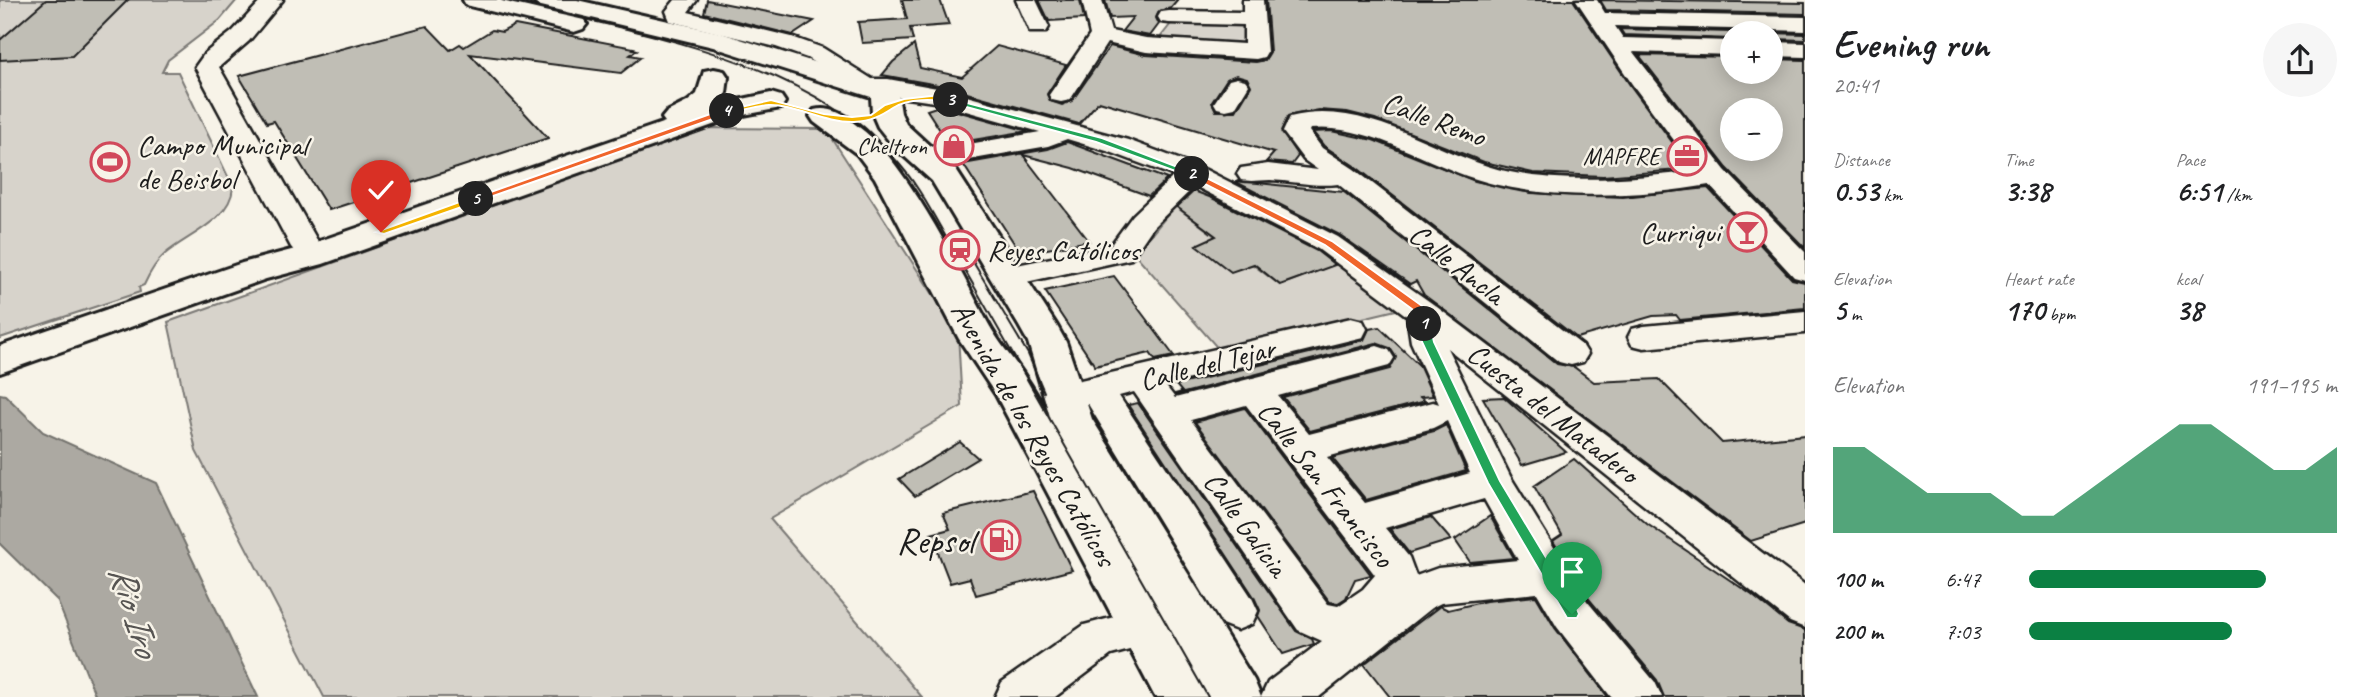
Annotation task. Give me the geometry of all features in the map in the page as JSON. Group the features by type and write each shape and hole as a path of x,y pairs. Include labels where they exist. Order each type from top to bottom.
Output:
{"main road":[{"path":"475,0 698,55 712,64 714,75 721,87 731,92 824,116 865,119 876,97 783,60 721,41 547,0"},
{"path":"254,271 306,247 693,112 710,96 714,75 720,67 741,60 783,60"},
{"name":"Avenida de los Reyes Católicos","path":"876,97 898,134 933,162 945,177 1080,394 1072,421 1234,697"},
{"path":"0,360 254,271 311,257 732,109 771,102"},
{"name":"Avenida de los Reyes Católicos","path":"824,116 868,148 890,177 978,339 1013,389 1183,697"}],"street":[{"path":"273,0 241,36 213,58 207,67 306,247"},
{"path":"687,0 677,11 678,16 784,42 815,53 876,97"},
{"path":"1026,0 1038,27"},
{"path":"1061,95 1101,35 1092,0"},
{"path":"1101,35 1146,45 1256,52 1253,9 1164,8 1146,45"},
{"path":"1592,9 1805,24"},
{"path":"1592,9 1652,96 1715,176 1805,270"},
{"path":"1616,44 1720,48"},
{"path":"1783,49 1805,50"},
{"name":"Cuesta del Matadero","path":"876,97 906,100 940,97 1128,149 1192,174 1328,243 1422,311 1805,609"},
{"name":"Calle Remo","path":"1344,174 1313,154 1296,132 1299,122 1327,121 1379,133 1488,174 1537,186 1570,188 1715,176"},
{"path":"919,153 951,155 1048,138 1064,131"},
{"path":"1251,174 1268,172 1321,178 1344,174"},
{"path":"1008,276 1119,253 1143,221 1192,174"},
{"name":"Calle Ancla","path":"1344,174 1571,354"},
{"path":"1422,311 1428,342 1494,483 1572,614 1639,697"},
{"path":"1644,337 1805,322"},
{"name":"Calle del Tejar","path":"1080,394 1351,329"},
{"path":"1167,413 1377,358"},
{"name":"Calle Galicia","path":"1143,380 1313,617 1330,625 1339,625 1369,609"},
{"name":"Calle San Francisco","path":"1254,390 1390,563 1396,576 1393,587 1369,609"},
{"path":"1080,394 1237,611"},
{"path":"1301,450 1433,415"},
{"path":"1356,521 1477,486"},
{"path":"1284,697 1416,595 1438,586 1550,574"},
{"path":"1018,697 1099,639 1144,628"}],"shaded area":[{"path":"0,0 237,0 220,20 168,60 162,72 178,72 233,187 225,209 206,226 161,257 144,285 139,287 140,292 0,338"},
{"path":"1174,20 1248,21 1251,49 1155,44"},
{"path":"710,128 826,129 958,333 962,406 770,519 922,697 324,697 196,451 168,322"},
{"path":"1175,206 1280,285 1336,264 1400,309 1221,352 1135,254"}],"water":[{"name":"Rio Iro","path":"0,394 5,395 43,432 156,483 258,697 96,697 57,600 0,544"}],"building":[{"path":"46,0 128,0 72,56 0,60 0,40"},
{"path":"707,0 814,21 793,35 704,13"},
{"path":"902,0 940,0 949,25 910,28 913,40 862,43 858,22 907,19"},
{"path":"1039,0 1080,0 1084,19 1049,21"},
{"path":"1105,0 1178,0 1171,8 1159,11 1156,18 1159,24 1150,36 1122,31 1133,17 1110,18"},
{"path":"1266,0 1573,0 1630,85 1692,169 1603,176 1533,173 1484,162 1375,119 1347,112 1319,110 1288,116 1281,131 1298,156 1292,164 1266,162 1274,153 1099,101 1079,124 938,85 882,75 914,45 920,68 962,77 997,46 1066,65 1047,94 1050,101 1062,105 1072,101 1110,46 1146,55 1256,62 1265,60 1270,52","holes":["1236,75 1247,78 1251,86 1236,111 1216,111 1212,102 1227,79"]},
{"path":"1600,0 1805,3 1805,14 1606,10"},
{"path":"515,25 634,48 637,50 630,55 641,57 621,73 470,54 548,138 329,210 274,121 267,123 239,76 427,26 450,50 460,44 464,47 492,30 502,32"},
{"path":"1620,29 1720,32 1720,39 1624,35"},
{"path":"1783,33 1805,34 1805,40 1783,39"},
{"path":"1639,55 1720,57 1720,84 1783,84 1783,59 1805,60 1805,248 1722,161 1783,161 1783,98 1720,98 1720,159"},
{"path":"939,106 1028,131 949,144 927,110"},
{"path":"1331,131 1373,140 1475,181 1531,193 1623,197 1708,188 1792,279 1805,282 1805,308 1680,320 1676,315 1653,316 1577,338 1356,167 1324,146 1313,132"},
{"path":"1067,142 1167,179 1149,196 1073,168 1023,155 1089,241 1021,254 963,164 1048,149"},
{"path":"1236,182 1344,192 1557,364 1574,367 1594,382 1659,379 1722,443 1805,435 1805,524 1751,541 1424,295 1416,281 1410,284 1340,235"},
{"path":"1194,191 1317,251 1335,265 1280,285 1254,264 1231,272 1196,245 1216,236 1177,207"},
{"path":"1114,276 1174,356 1155,360 1150,353 1095,366 1045,291"},
{"path":"1379,327 1419,365 1433,396 1420,397 1425,401 1310,431 1283,397 1390,369 1396,357 1390,348 1376,343 1175,394 1182,392 1176,385 1364,340 1369,329"},
{"path":"1504,397 1566,452 1522,465 1483,398"},
{"path":"1138,403 1296,631 1312,639 1314,644 1283,654 1258,616 1260,610 1254,597 1128,405"},
{"path":"1245,408 1371,575 1355,579 1346,598 1338,603 1330,602 1195,422"},
{"path":"1446,425 1466,471 1366,500 1332,458 1434,431"},
{"path":"960,442 978,458 915,496 899,479"},
{"path":"1574,459 1647,524 1752,595 1788,624 1805,630 1805,697 1664,697 1657,680 1589,599 1553,541 1562,535 1534,486"},
{"path":"1033,491 1072,570 976,595 970,578 950,583 931,534 950,529 943,513"},
{"path":"1490,516 1514,558 1470,562 1455,540"},
{"path":"1431,517 1451,540 1409,553 1390,529"},
{"path":"1536,596 1555,628 1608,697 1390,697 1364,664 1440,606 1448,610 1486,601"}],"tram line":[{"path":"502,0 657,37 711,52 762,71 811,94 855,122 893,157 926,202 1208,697"},
{"path":"963,245 1028,354 1044,392"}],"place":[{"name":"Cheltron","path":"954,146"},
{"name":"MAPFRE","path":"1687,156"},
{"name":"Campo Municipal de Beisbol","path":"110,162"},
{"name":"Curriqui","path":"1747,232"},
{"name":"Reyes Católicos","path":"960,250"},
{"name":"Repsol","path":"1001,540"}],"route":[{"path":"381,232 701,119 732,109 771,102 837,119 852,120 879,115 888,107 906,100 940,97 1119,146 1192,174 1283,218 1354,260 1422,311 1428,342 1494,483 1572,614"}]}
